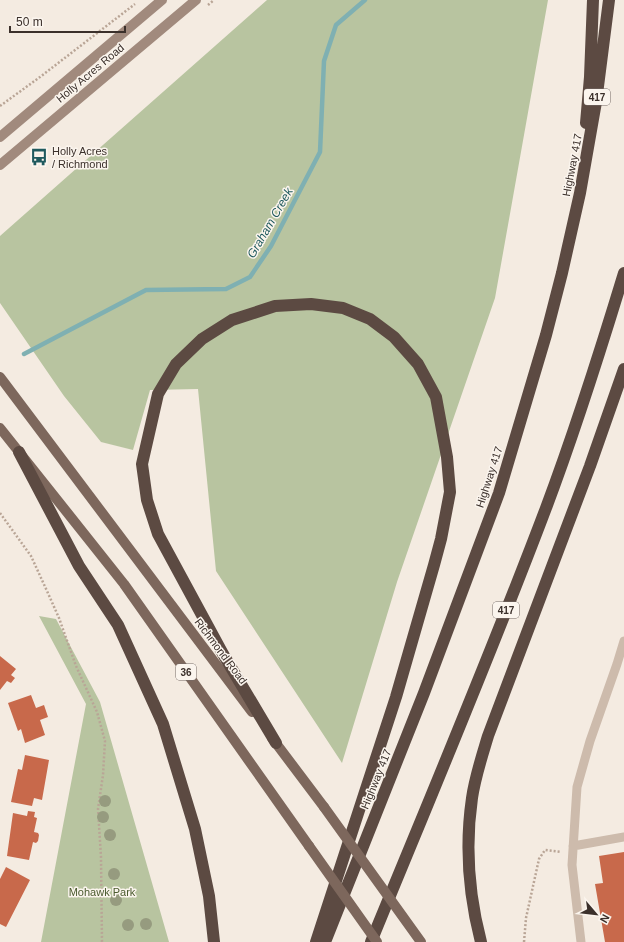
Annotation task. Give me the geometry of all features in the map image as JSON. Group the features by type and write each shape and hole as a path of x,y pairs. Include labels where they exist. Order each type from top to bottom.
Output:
{"highway":[{"path":"580,193 590,77 593,0"},
{"name":"Highway 417","path":"326,942 424,693 499,493 546,335 562,274 580,193 596,102 609,0"},
{"name":"417","path":"372,942 546,507 598,360 624,273"},
{"path":"276,743 224,654 158,534 147,500 142,464 158,394 176,364 202,339 232,320 275,306 311,304 343,308 370,319 394,337 418,364 436,397 447,457 450,492 441,539 398,689 316,942"},
{"path":"481,942 476,922 468,857 472,798 488,736 590,466 624,369"},
{"path":"19,452 79,566 118,625 163,724 195,829 209,896 214,942"}],"main road":[{"name":"Holly Acres Road","path":"0,136 162,0"},
{"name":"Holly Acres Road","path":"0,165 196,0"},
{"name":"Richmond Road","path":"0,377 324,807 421,942"},
{"name":"36","path":"0,428 124,584 378,942"}],"lane":[{"path":"581,942 574,889 573,850 578,786 582,765 618,664 624,641"},
{"path":"573,850 624,837"}],"path":[{"path":"0,106 140,0"},
{"path":"0,513 31,556 59,618 76,666 97,712 105,742 103,775 98,809 102,857 102,942"},
{"path":"524,942 526,918 539,859 542,852 547,850 573,850"}],"green space":[{"path":"267,0 548,0 495,298 397,582 342,763 216,571 198,389 150,390 133,450 101,442 64,396 0,303 0,236"},
{"name":"Mohawk Park","path":"39,616 56,619 100,702 169,942 41,942 86,704"}],"building":[{"path":"0,656 16,669 11,675 15,678 11,683 7,681 0,690"},
{"path":"31,695 36,708 44,705 48,717 40,720 45,735 25,743 21,729 18,731 8,703"},
{"path":"25,755 49,760 42,800 34,798 32,806 11,802 18,769 22,770"},
{"path":"28,811 35,812 34,817 37,818 34,832 38,833 39,835 38,841 36,843 33,842 29,860 7,856 13,813 27,816"},
{"path":"624,852 624,942 605,942 595,884 603,883 599,856"},
{"path":"6,867 30,880 6,927 0,924 0,879"}],"waterway":[{"name":"Graham Creek","path":"24,354 146,290 226,289 250,277 271,246 320,152 324,61 336,25 365,0"}],"place":[{"name":"Holly Acres / Richmond","path":"39,157"}]}
